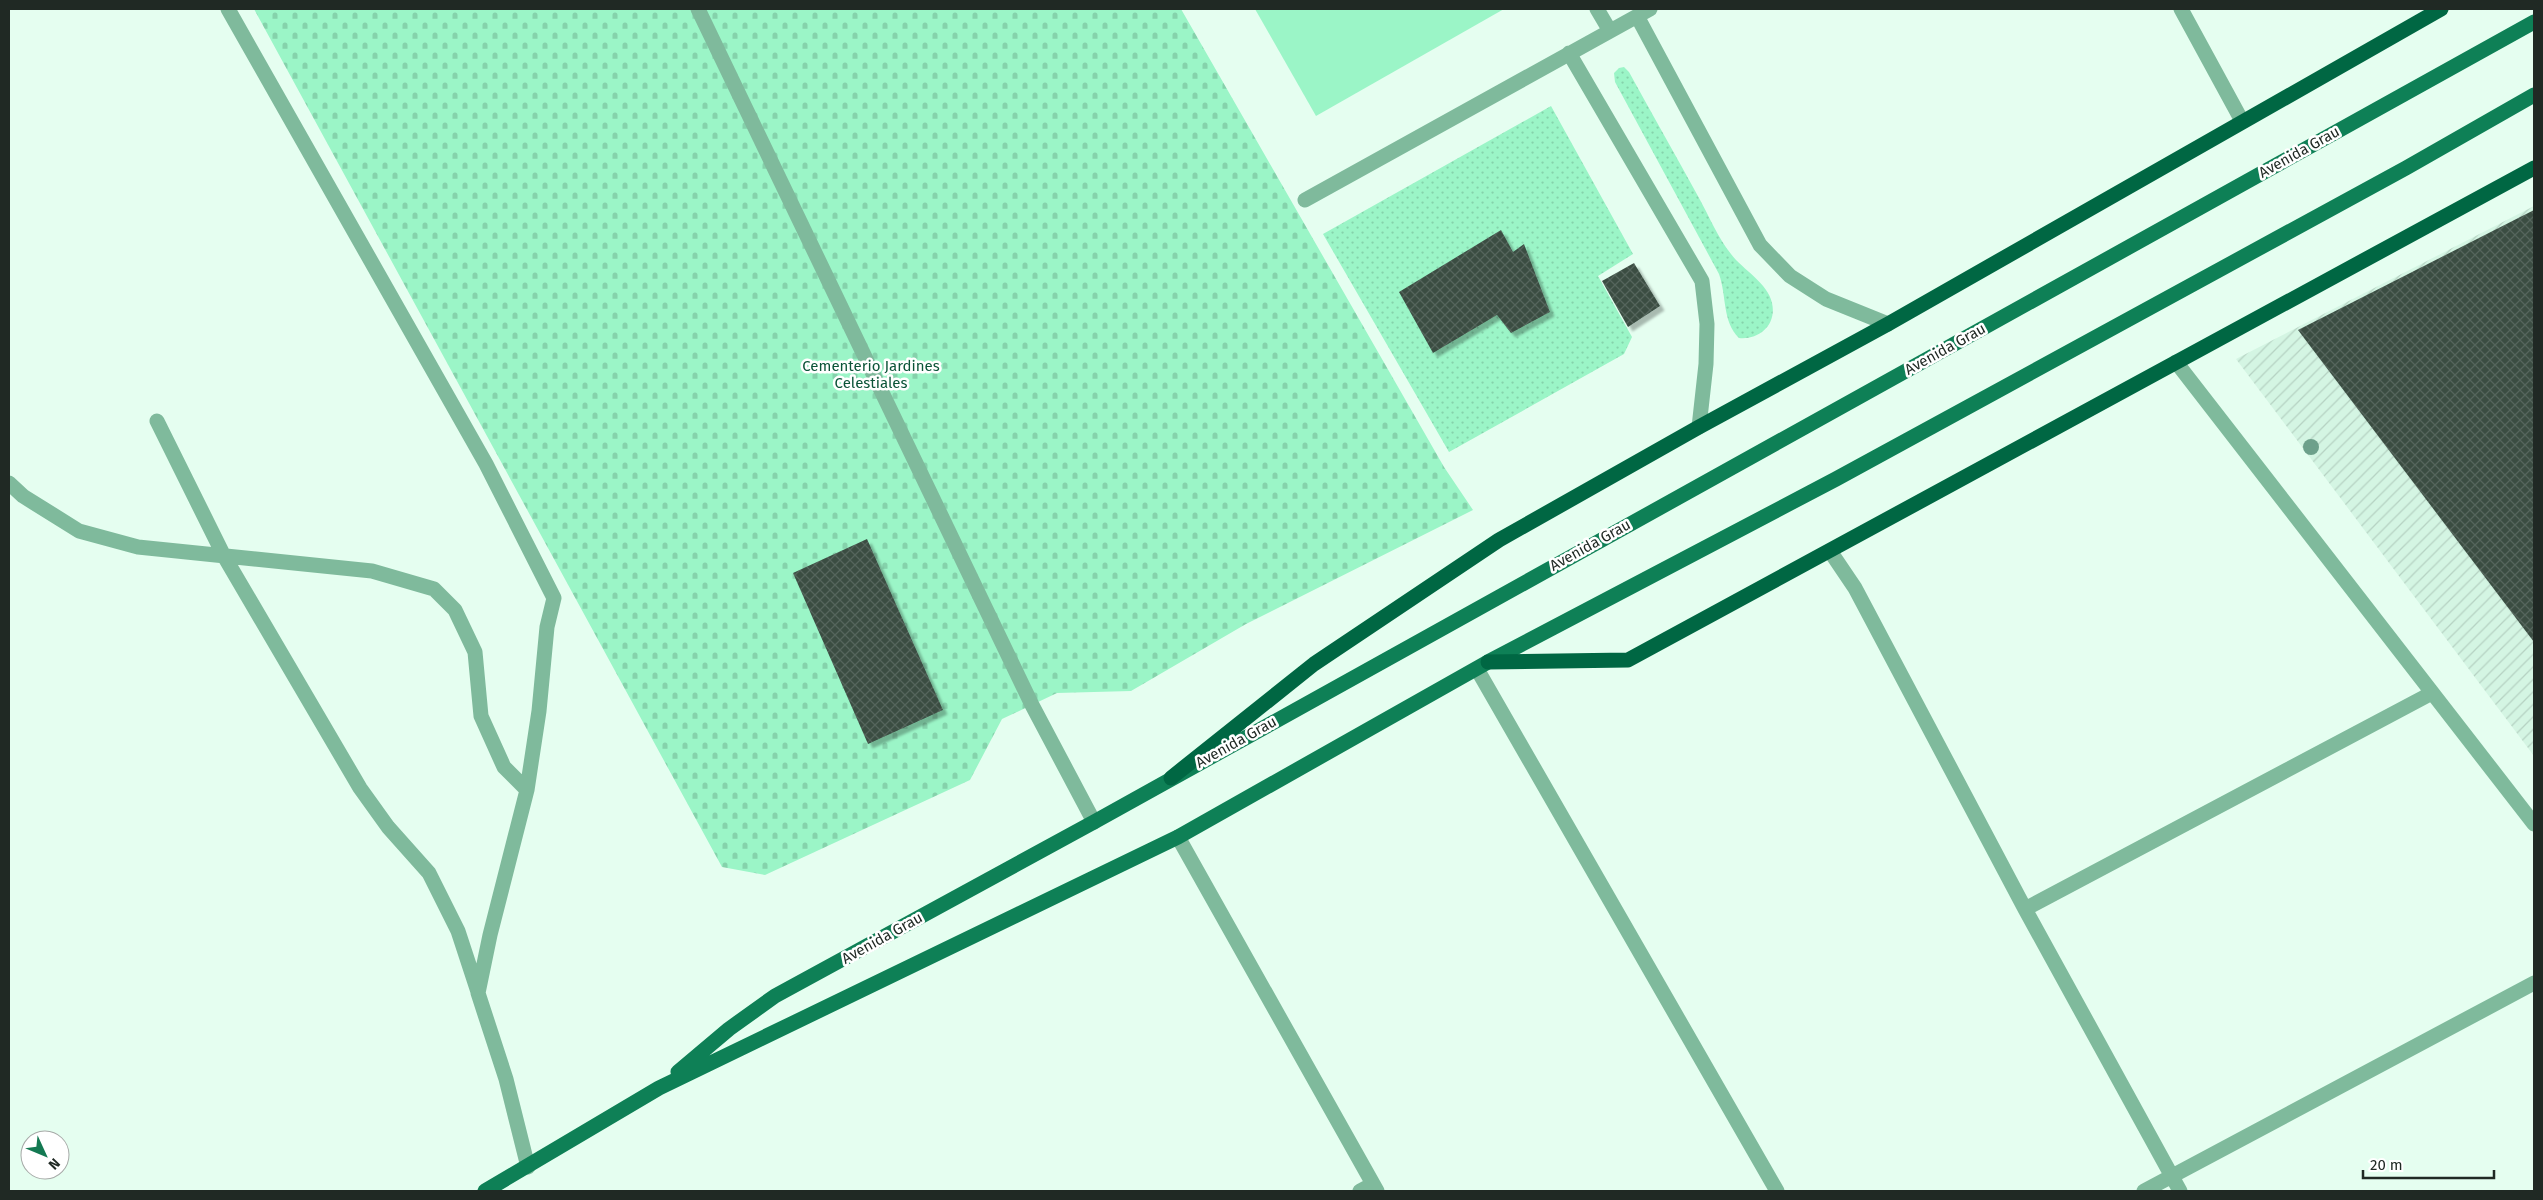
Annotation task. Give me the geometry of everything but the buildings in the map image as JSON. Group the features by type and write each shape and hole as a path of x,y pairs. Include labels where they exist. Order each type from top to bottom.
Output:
{"highway":[{"path":"1172,778 1314,664 1491,546 1699,427 1888,324 2441,9"},
{"path":"1482,666 1628,660 2534,168"}],"main road":[{"name":"Avenida Grau","path":"659,1088 729,1029 776,996 1094,822 2534,22"},
{"name":"Avenida Grau","path":"485,1191 659,1088 1178,837 1482,666 1836,479 2406,168 2534,95"}],"street":[{"path":"228,9 486,464 554,598 547,627 539,711 527,790 490,935 478,993"},
{"path":"698,9 1032,705 1094,822"},
{"path":"1597,9 1610,31"},
{"path":"2181,9 2242,121"},
{"path":"1305,200 1644,12 1760,246 1790,276 1826,300 1888,324"},
{"path":"1569,53 1702,281 1707,324 1706,364 1699,427"},
{"path":"2176,362 2534,824"},
{"path":"157,421 224,556 360,788 388,827 429,872 458,931 506,1079 528,1167"},
{"path":"9,483 23,496 79,531 138,548 372,571 434,589 455,610 475,652 481,716 504,767 527,790"},
{"path":"1830,551 1855,588 2025,909 2180,1191"},
{"path":"1482,666 1777,1191"},
{"path":"2025,909 2432,693"},
{"path":"1178,837 1370,1189"},
{"path":"2144,1191 2534,983"}],"shaded area":[{"path":"2534,206 2534,756 2236,359"}],"green space":[{"name":"Cementerio Jardines Celestiales","path":"254,9 1181,9 1444,467 1473,510 1246,624 1131,691 1057,693 1002,719 970,780 765,875 722,867"},
{"path":"1255,9 1504,9 1316,116"},
{"path":"1624,67 1629,72 1726,248 1766,289 1770,296 1773,311 1772,318 1765,330 1760,334 1739,338 1730,324 1719,274 1615,82 1614,73 1619,68"},
{"path":"1551,106 1633,254 1598,276 1632,337 1624,354 1449,452 1323,234"}]}
